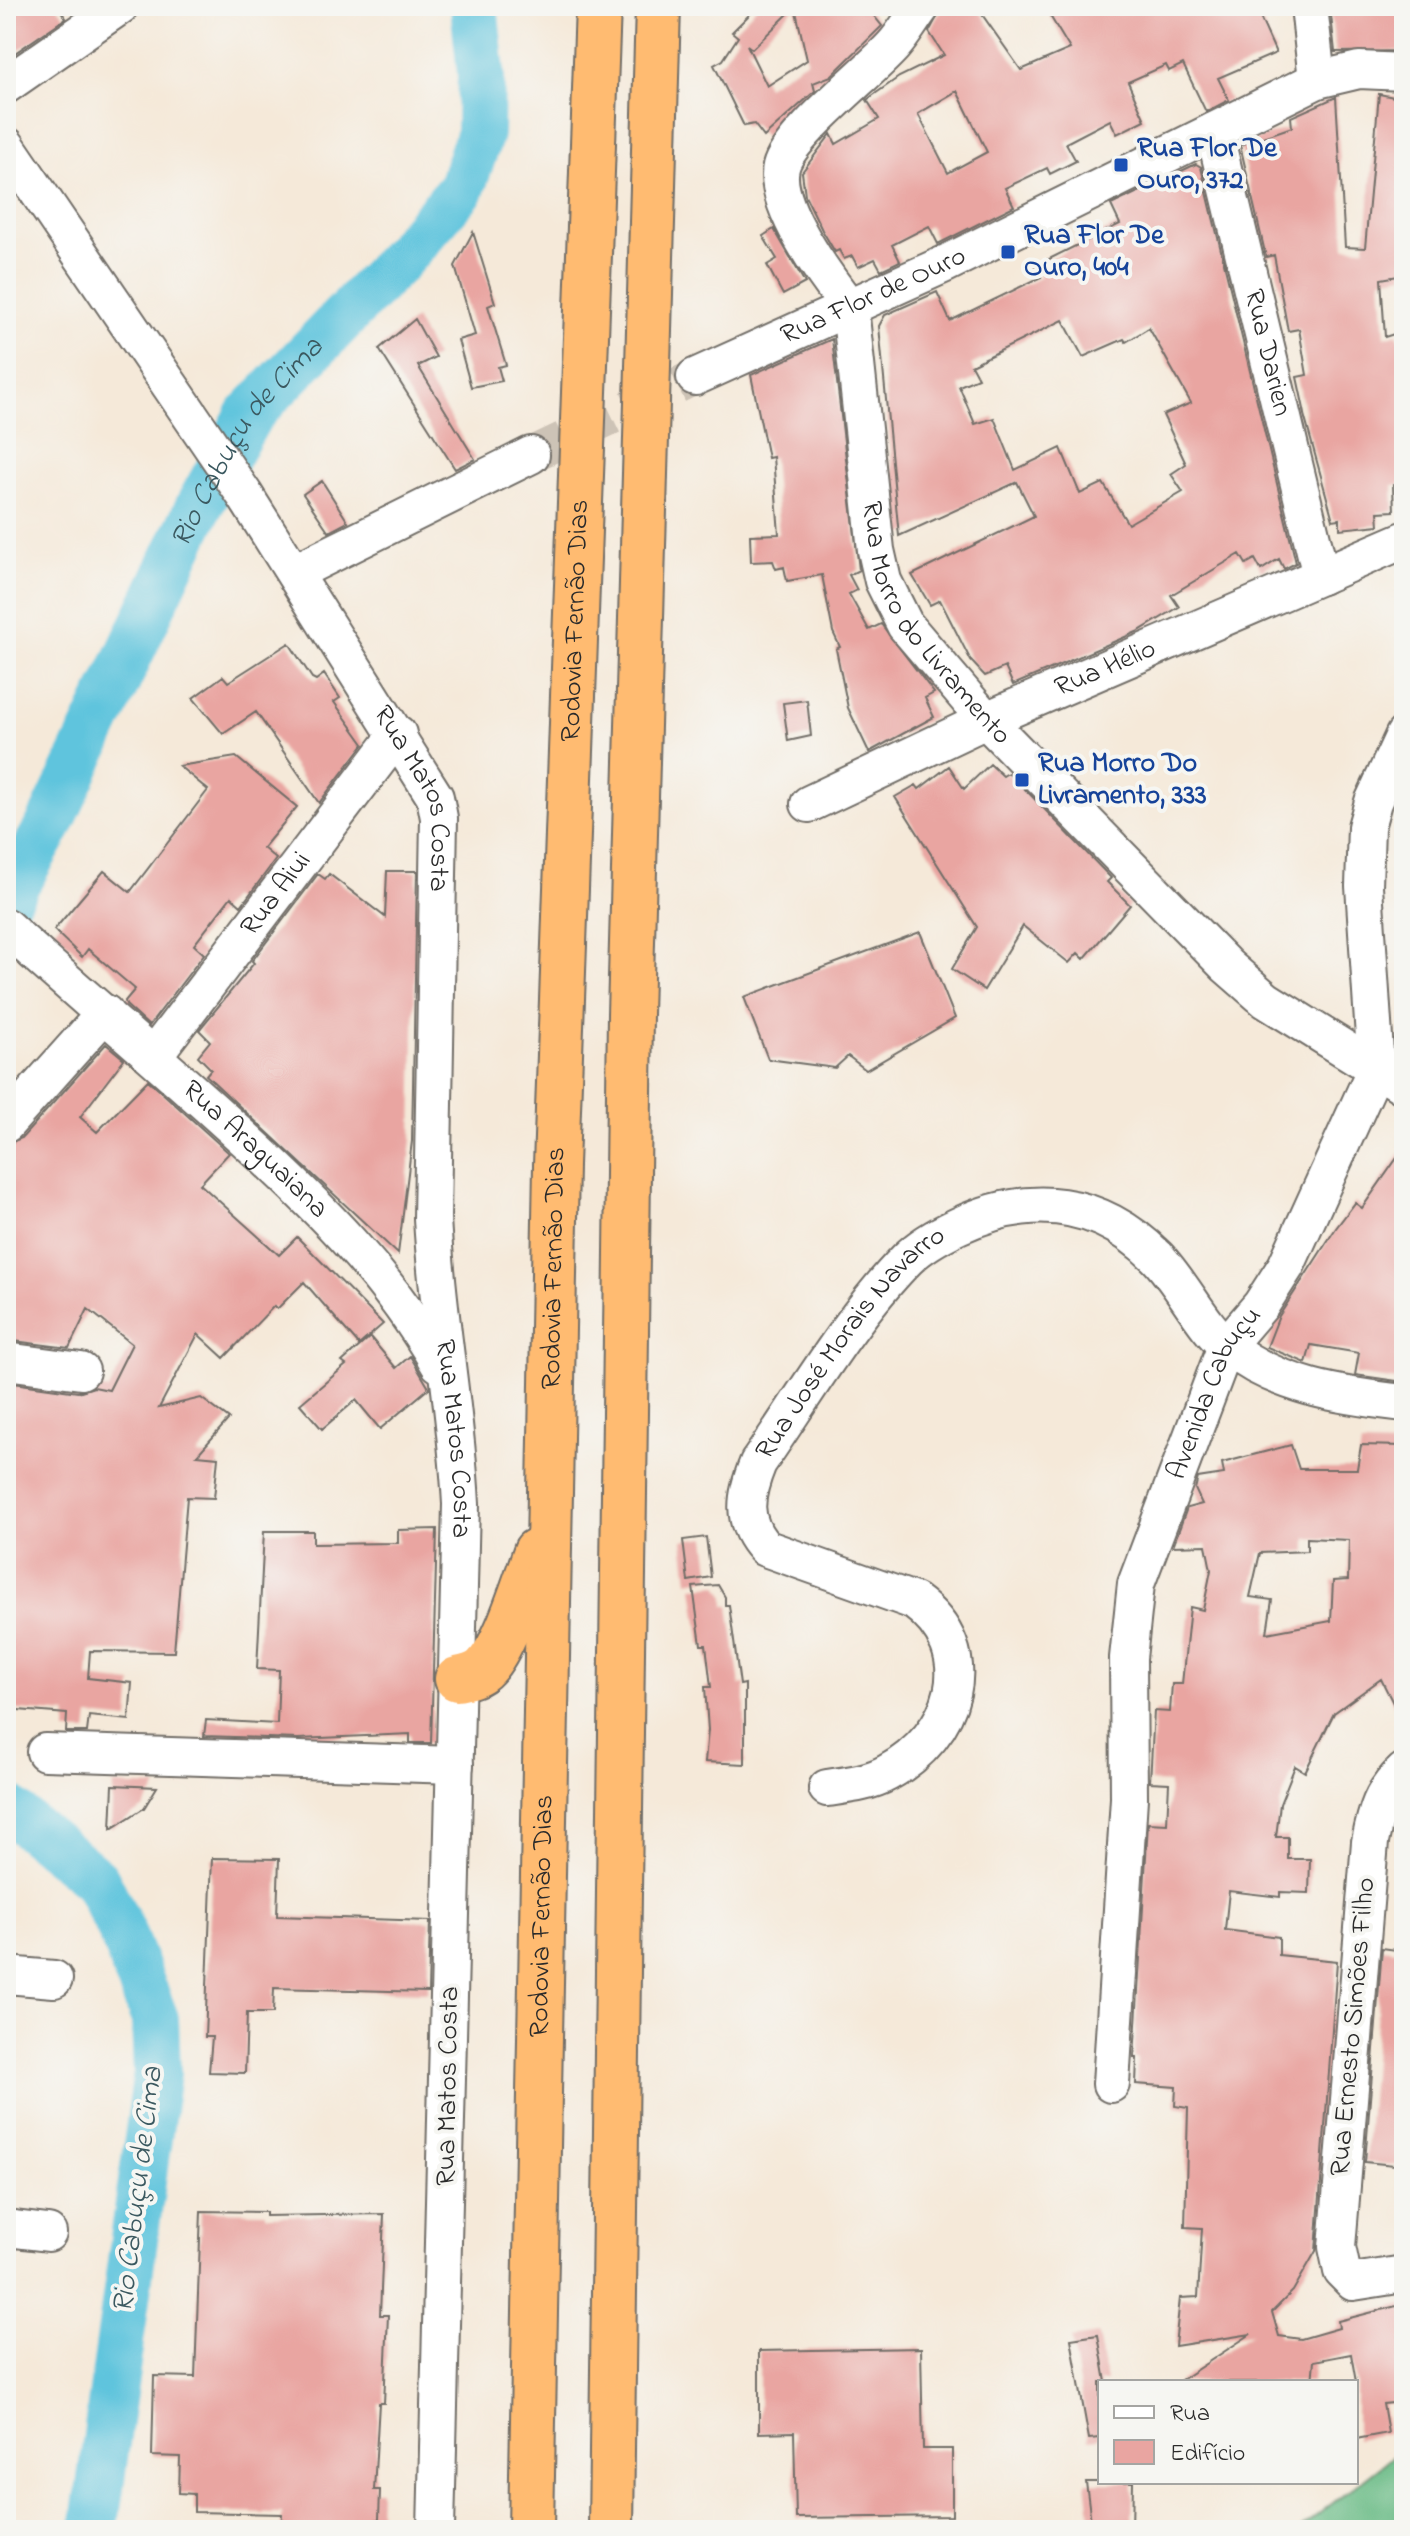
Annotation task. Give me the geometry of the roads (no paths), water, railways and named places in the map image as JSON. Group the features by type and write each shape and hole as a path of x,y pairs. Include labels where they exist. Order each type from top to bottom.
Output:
{"highway":[{"name":"Rodovia Fernão Dias","path":"531,2530 547,1519 575,590 598,6"},
{"path":"611,2530 630,1014 658,6"},
{"path":"457,1679 475,1675 487,1666 510,1621 547,1519"}],"street":[{"path":"6,85 120,6"},
{"path":"850,308 825,277 784,200 781,167 794,144 894,45 922,6"},
{"path":"1309,6 1317,80"},
{"name":"Rua Flor de Ouro","path":"695,377 850,308 1317,80 1359,70 1404,72"},
{"name":"Rua Darien","path":"1214,131 1321,576"},
{"name":"Rua Matos Costa","path":"6,145 295,572 435,797 439,818 432,1218 461,1504 436,2530"},
{"name":"Rua Morro do Livramento","path":"850,308 883,581 905,625 986,720 1227,966 1266,1000 1390,1077"},
{"path":"295,572 531,455"},
{"name":"Rua Hélio","path":"809,804 986,720 1404,540"},
{"name":"Rua Aiui","path":"154,1055 398,734"},
{"name":"Avenida Cabuçu","path":"1111,2084 1129,1798 1130,1617 1136,1584 1226,1346 1261,1305 1286,1266 1390,1077 1364,886 1366,827 1373,802 1404,735"},
{"name":"Rua Araguaiana","path":"15,936 154,1055 326,1214 360,1250 416,1325 451,1386"},
{"path":"6,1124 105,1013"},
{"name":"Rua José Morais Navarro","path":"827,1788 886,1774 908,1759 933,1734 950,1711 955,1686 952,1657 943,1631 930,1613 914,1601 765,1548 753,1535 747,1517 746,1491 767,1450 876,1295 909,1256 943,1233 980,1216 1018,1205 1053,1203 1091,1214 1124,1231 1155,1256 1226,1346 1266,1371 1317,1390 1404,1403"},
{"path":"6,1361 81,1371"},
{"path":"45,1752 455,1765"},
{"name":"Rua Ernesto Simões Filho","path":"1404,1771 1389,1785 1376,1809 1362,1900 1337,2247 1342,2271 1348,2280 1359,2283 1404,2274"},
{"path":"6,1975 54,1979"},
{"path":"6,2228 48,2233"}],"waterway":[{"name":"Rio Cabuçu de Cima","path":"6,901 49,826 200,504 250,414 398,261 461,189 480,133 481,73 474,6"},
{"name":"Rio Cabuçu de Cima","path":"6,1807 96,1880 120,1928 155,2019 157,2073 94,2530"}],"tunnel":[{"path":"531,455 695,377"}],"place":[{"name":"Rua Flor De Ouro, 372","path":"1121,165"},
{"name":"Rua Flor De Ouro, 404","path":"1008,252"},
{"name":"Rua Morro Do Livramento, 333","path":"1022,780"}]}
